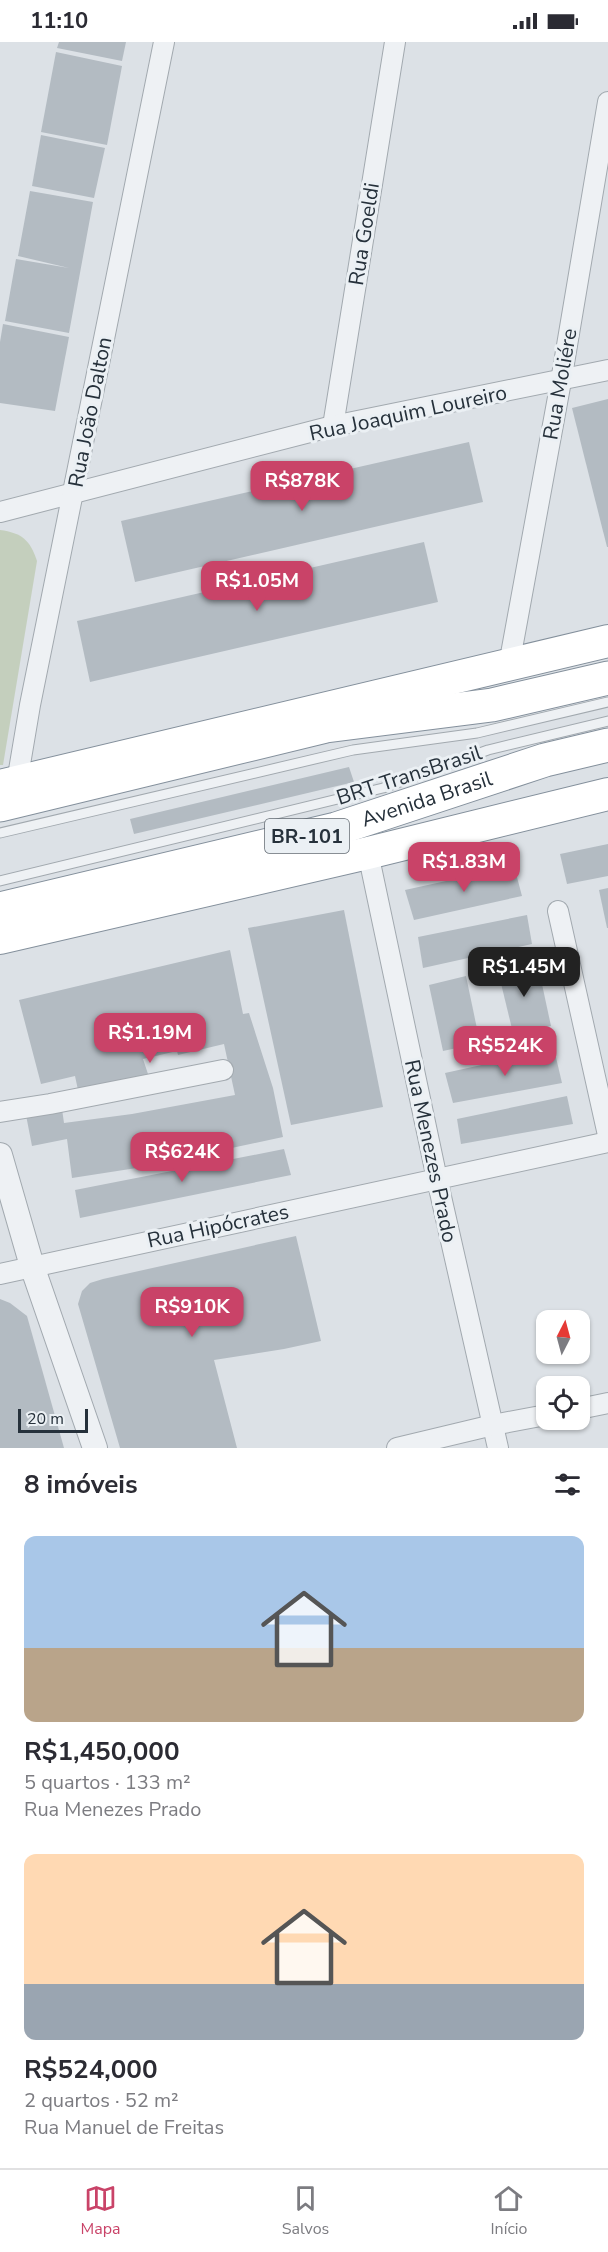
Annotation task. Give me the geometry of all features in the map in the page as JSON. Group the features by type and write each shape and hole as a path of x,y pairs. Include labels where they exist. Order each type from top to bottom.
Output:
{"highway":[{"path":"6,791 608,641"},
{"path":"6,791 326,726 492,705 608,678"},
{"name":"Avenida Brasil","path":"0,909 336,829 545,760 608,745"},
{"path":"545,760 608,753"},
{"name":"Avenida Brasil","path":"0,938 368,853 608,794"}],"street":[{"name":"Rua João Dalton","path":"6,791 30,705 164,42"},
{"name":"Rua Goeldi","path":"333,426 396,42"},
{"name":"Rua Moliére","path":"509,665 561,381 608,102"},
{"name":"Rua Joaquim Loureiro","path":"0,512 74,495 333,426 608,370"},
{"name":"Rua Menezes Prado","path":"368,853 437,1179 498,1448"},
{"path":"558,912 608,1135"},
{"path":"0,1112 223,1070"},
{"name":"Rua Hipócrates","path":"0,1274 608,1143"},
{"path":"0,1155 32,1266 94,1448"},
{"path":"590,1406 608,1403"},
{"path":"397,1448 536,1417"}],"lane":[{"name":"BRT TransBrasil","path":"0,833 353,750 477,733 608,702"},
{"name":"BRT TransBrasil","path":"0,881 383,788 488,750 608,721"}],"green space":[{"path":"0,530 14,533 24,539 37,561 3,765 0,765"}],"building":[{"path":"59,42 126,42 122,61 57,48"},
{"path":"56,52 122,66 107,145 41,132"},
{"path":"41,135 105,148 94,198 32,186"},
{"path":"30,191 93,202 69,333 5,321 16,259 69,268 18,256"},
{"path":"3,324 69,337 55,411 0,403 0,342"},
{"path":"608,399 608,547 607,547 572,408"},
{"path":"469,442 483,502 135,582 121,521"},
{"path":"424,542 438,602 90,682 77,621"},
{"path":"349,767 354,782 134,834 130,819"},
{"path":"608,844 608,876 567,884 560,854"},
{"path":"514,866 522,896 414,920 405,890"},
{"path":"608,888 608,928 607,928 599,890"},
{"path":"344,910 383,1107 291,1125 248,928"},
{"path":"527,915 532,944 423,968 418,937"},
{"path":"230,950 243,1014 249,1013 273,1088 283,1137 143,1167 72,1178 67,1139 32,1146 26,1115 62,1109 64,1123 132,1114 235,1095 224,1044 178,1055 177,1051 143,1059 148,1074 78,1090 75,1076 41,1084 19,1000"},
{"path":"537,961 551,1026 514,1037 497,967"},
{"path":"466,976 480,1043 443,1051 429,985"},
{"path":"554,1049 562,1083 453,1103 445,1073"},
{"path":"567,1096 573,1124 461,1144 457,1119"},
{"path":"284,1149 291,1175 80,1218 75,1190"},
{"path":"296,1236 321,1341 214,1360 237,1448 120,1448 78,1304 82,1291 90,1283 103,1279"},
{"path":"0,1299 10,1303 27,1316 64,1448 0,1448"}]}
